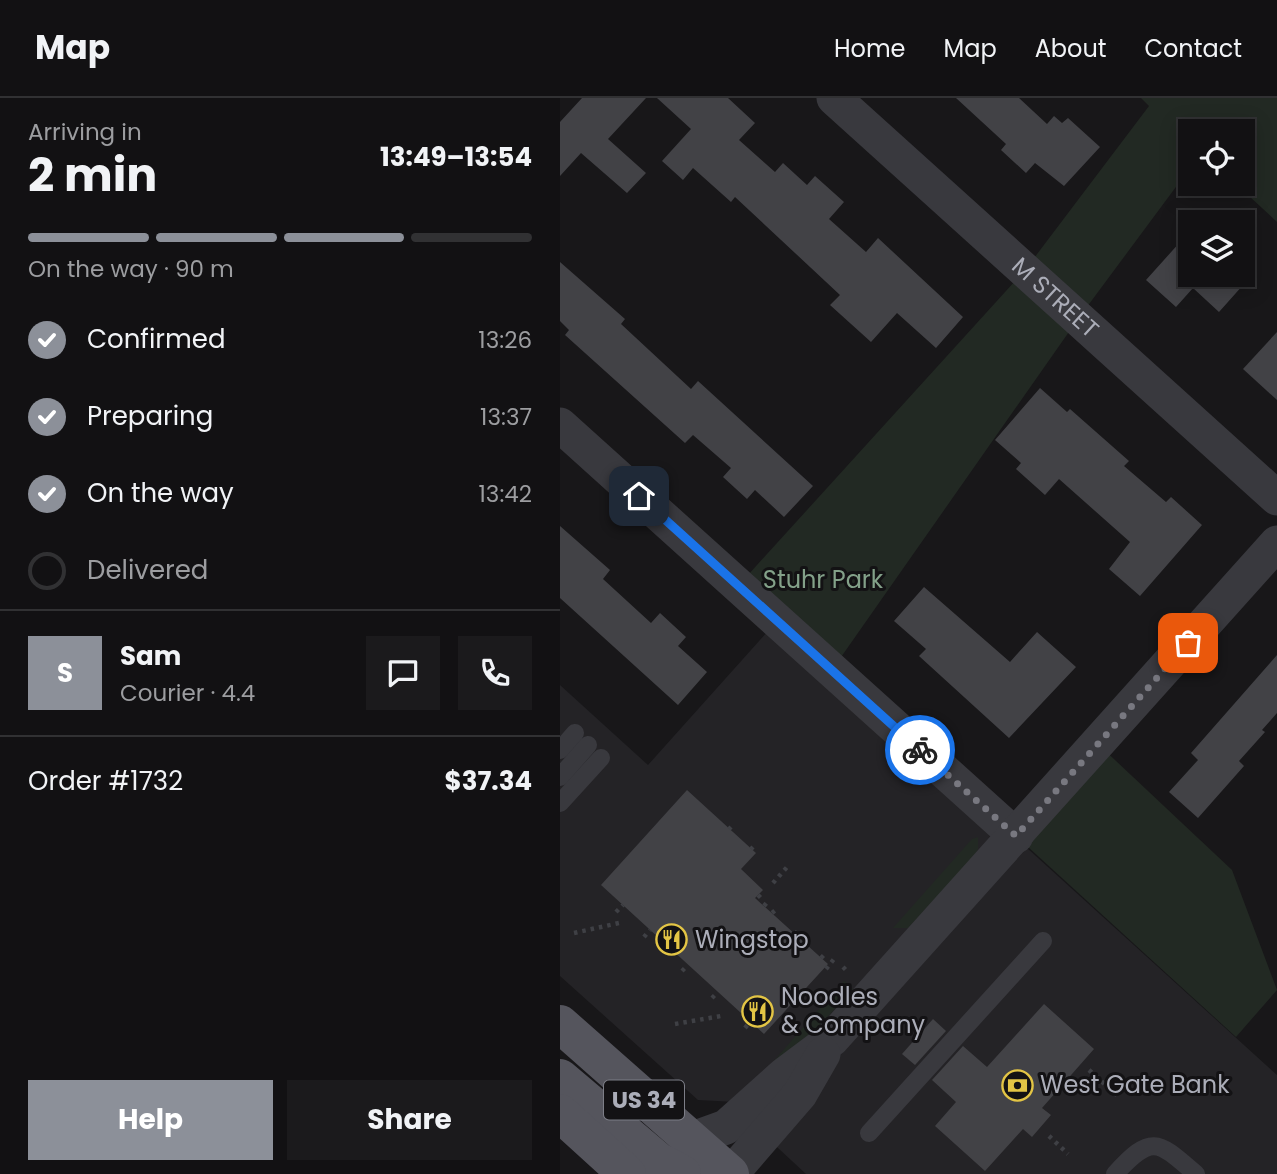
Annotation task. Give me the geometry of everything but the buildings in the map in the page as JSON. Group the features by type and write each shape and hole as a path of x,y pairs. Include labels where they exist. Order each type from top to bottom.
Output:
{"main road":[{"name":"US 34","path":"560,1024 686,1157 730,1174"},
{"path":"560,1078 658,1161 686,1157"},
{"name":"US 34","path":"560,1113 627,1174"}],"street":[{"name":"M STREET","path":"834,98 1277,498"},
{"path":"560,425 1016,836"},
{"path":"686,1157 726,1128 785,1075 832,1039 1277,543"},
{"path":"730,1174 800,1094 832,1039"}],"lane":[{"path":"560,750 588,745"},
{"path":"560,777 588,745"},
{"path":"560,803 588,745"},
{"path":"869,1133 1043,941"},
{"path":"1115,1174 1135,1153 1160,1147 1168,1150 1196,1174"}],"path":[{"path":"773,883 788,866"},
{"path":"764,906 769,900"},
{"path":"616,912 623,905"},
{"path":"772,913 778,908"},
{"path":"574,933 619,923"},
{"path":"795,934 801,928"},
{"path":"644,936 650,930"},
{"path":"821,958 826,953"},
{"path":"826,969 834,959"},
{"path":"682,971 688,965"},
{"path":"712,998 718,992"},
{"path":"675,1024 721,1016"},
{"path":"745,1028 750,1022"},
{"path":"1089,1070 1120,1098"},
{"path":"1049,1136 1068,1154"}],"shaded area":[{"path":"777,621 1277,1075 1277,1174 806,1174 764,1135 755,1103 698,1100 560,976 560,685 648,765"}],"green space":[{"name":"Stuhr Park","path":"1141,98 1277,98 1277,222 1249,196 1255,196 1255,119 1178,119 1178,184 1078,319 832,670 738,586 1025,270 1149,106"},
{"path":"1098,744 1232,870 1277,990 1236,1037 1016,836"},
{"path":"978,837 978,849 973,858 908,928 893,928 972,839"},
{"path":"844,981 853,989 815,1029 772,1063"}],"way so far":[{"path":"920,750 1016,836 1188,643"}],"place":[{"name":"Wingstop","path":"672,940"},
{"name":"Noodles & Company","path":"758,1011"},
{"name":"West Gate Bank","path":"1017,1085"}],"route":[{"path":"639,496 920,750"}]}
